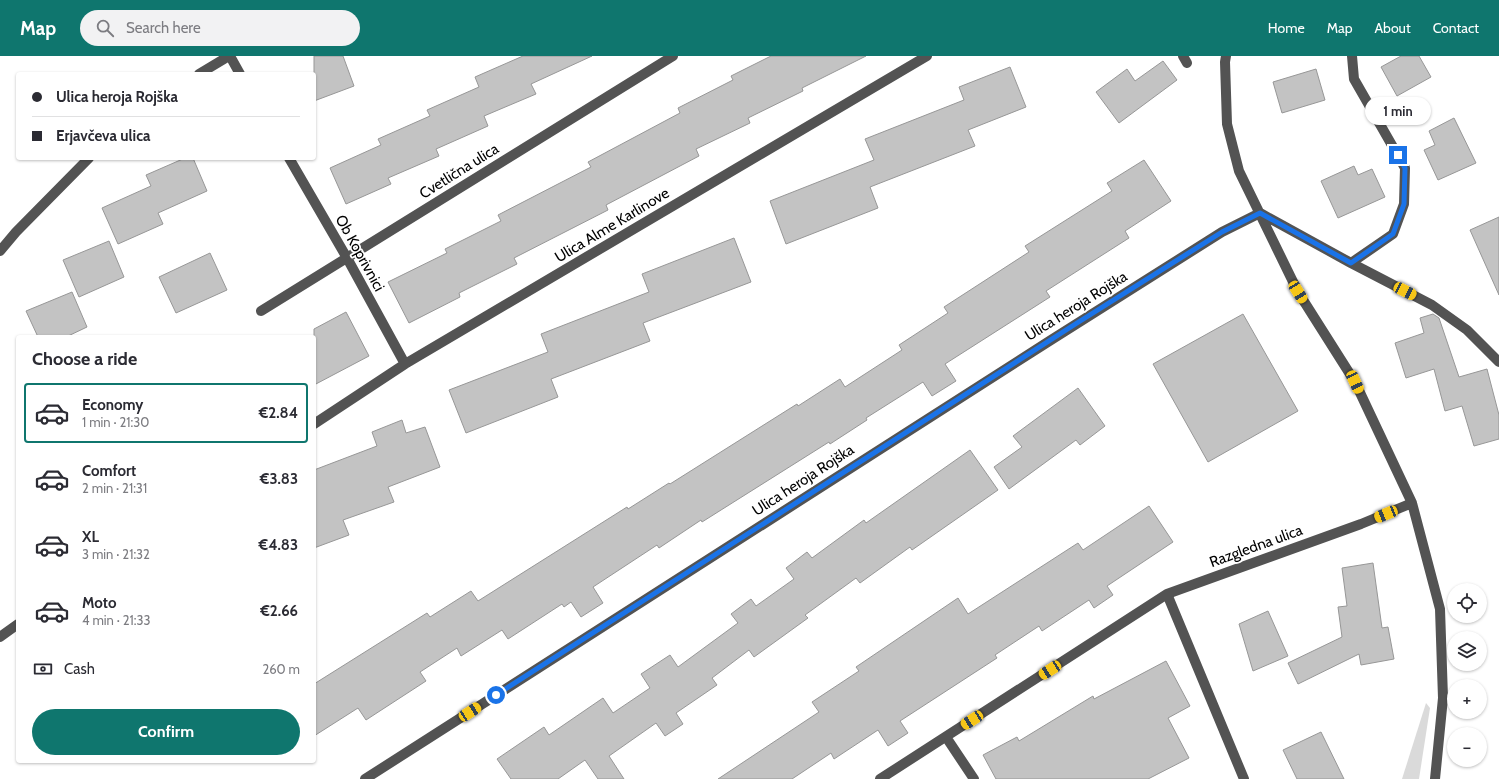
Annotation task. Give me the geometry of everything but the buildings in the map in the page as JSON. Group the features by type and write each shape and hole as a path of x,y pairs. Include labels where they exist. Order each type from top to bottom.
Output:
{"street":[{"path":"202,72 229,56 239,72"},
{"name":"Cvetlična ulica","path":"261,311 673,56"},
{"name":"Ulica Alme Karlinove","path":"316,423 405,364 927,56"},
{"path":"1226,56 1227,124 1239,171 1298,292 1355,382 1412,503 1440,609 1443,698 1435,779"},
{"path":"1351,263 1393,234 1404,204 1405,168 1354,79 1352,56"},
{"path":"0,251 16,232 87,160"},
{"name":"Ob Koprivnici","path":"290,160 347,258 405,364"},
{"path":"1260,213 1432,305 1467,330 1499,362"},
{"name":"Ulica heroja Rojška","path":"365,779 1044,344 1222,232 1260,213"},
{"name":"Razgledna ulica","path":"880,779 1167,594 1361,524 1412,503"},
{"path":"1167,594 1244,779"},
{"path":"0,637 16,625"},
{"path":"946,737 974,779"}],"shaded area":[{"path":"1426,703 1430,708 1419,779 1402,779"}],"route":[{"path":"496,695 811,492 1222,232 1260,213 1351,263 1393,234 1404,204 1405,168 1398,155"}]}
